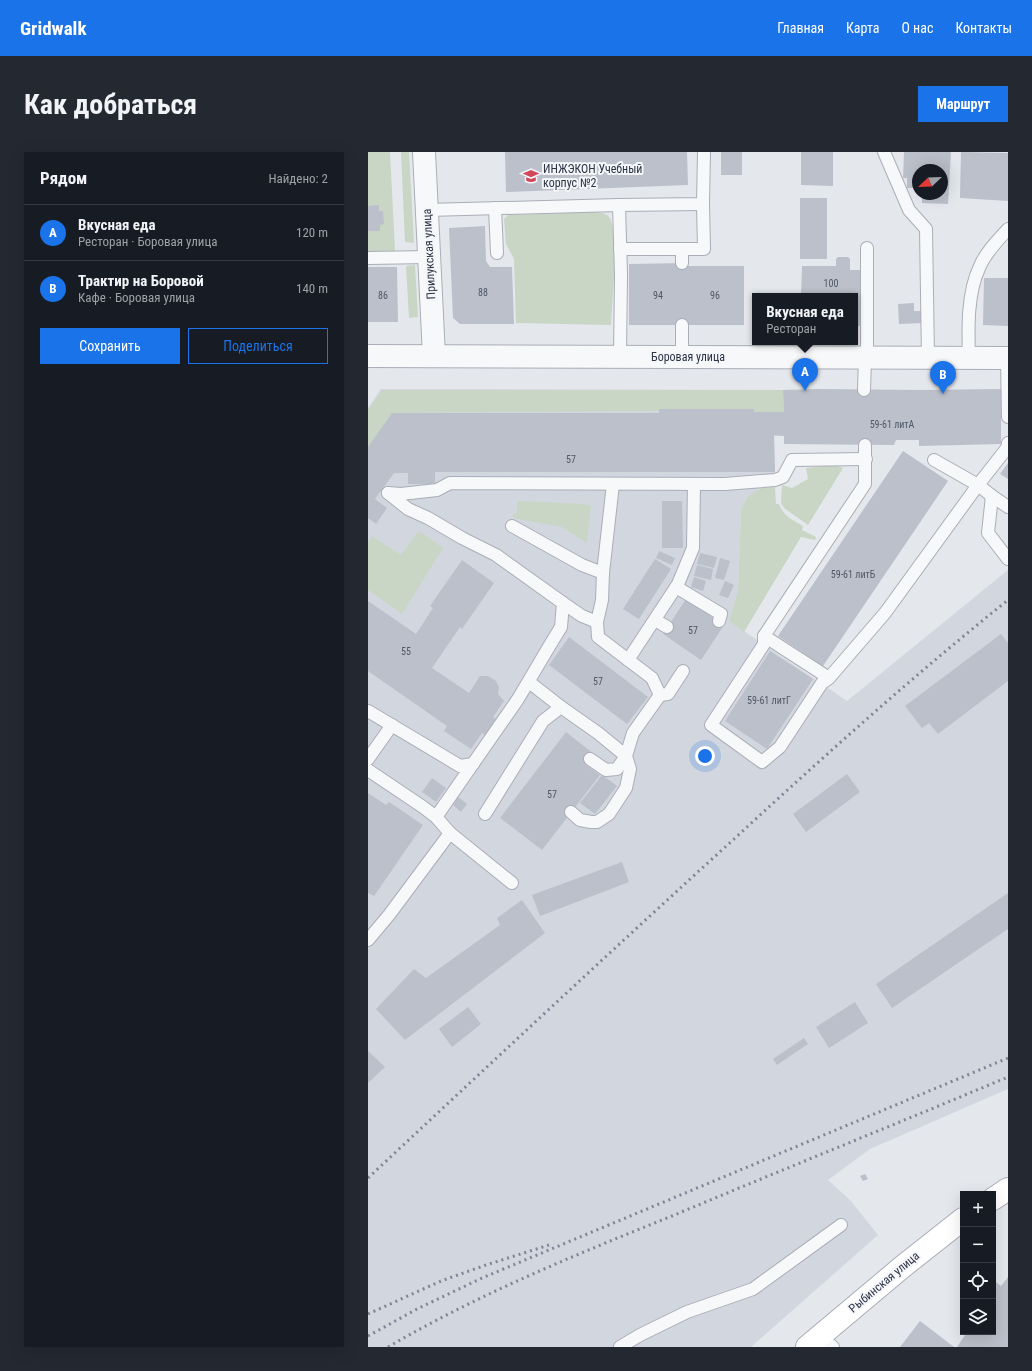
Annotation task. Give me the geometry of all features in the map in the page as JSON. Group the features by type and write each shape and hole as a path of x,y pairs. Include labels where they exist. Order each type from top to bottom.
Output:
{"main road":[{"path":"996,1197 1008,1190"},
{"name":"Рыбинская улица","path":"820,1343 901,1268 960,1221"}],"street":[{"name":"Прилукская улица","path":"424,152 434,356"},
{"name":"Боровая улица","path":"368,356 1008,358"}],"lane":[{"path":"620,249 704,249 704,152"},
{"path":"884,152 909,210 926,229 928,358"},
{"path":"427,210 703,204"},
{"path":"620,205 620,357"},
{"path":"495,208 497,253"},
{"path":"970,358 968,325 972,289 980,265 994,244 1008,229"},
{"path":"864,390 866,358 867,248"},
{"path":"682,249 682,264"},
{"path":"368,258 429,257"},
{"path":"682,325 682,357"},
{"path":"1008,358 1008,418"},
{"path":"865,445 865,484 764,636 764,644 711,724 762,762 780,747 822,683 829,678 885,612 1007,448 1008,443"},
{"path":"597,622 582,616 496,555 462,538 428,518 408,509 385,491 401,494 437,490 450,483 725,484 775,480 783,477 792,460 866,458"},
{"path":"934,460 978,485 1008,507"},
{"path":"613,484 603,573 602,600 597,622 598,637 652,678 660,695"},
{"path":"628,660 676,587 693,548 694,484"},
{"path":"992,496 988,533 1008,559"},
{"path":"512,526 582,565 603,573"},
{"path":"676,587 721,614 719,621"},
{"path":"436,816 518,699 528,682 554,648 561,627 563,603"},
{"path":"655,620 667,627"},
{"path":"764,636 829,678"},
{"path":"590,759 606,770 617,769 626,756 641,713 660,695 668,694 683,671"},
{"path":"528,682 598,732 626,756 630,769 626,788 609,814 597,822 591,822 580,820 571,812"},
{"path":"486,814 543,721 561,707"},
{"path":"368,711 460,766 473,764"},
{"path":"368,759 392,725"},
{"path":"368,770 436,816 450,833 512,883"},
{"path":"368,940 389,915 450,833"},
{"path":"620,1347 640,1335 687,1312 753,1289 841,1225"}],"shaded area":[{"path":"381,389 783,390 784,436 774,436 775,487 761,488 748,496 741,509 738,590 729,621 847,701 1008,570 1008,1089 870,1149 828,1180 850,1200 878,1235 751,1347 368,1347 368,408"}],"green space":[{"path":"368,152 390,152 395,251 368,252"},
{"path":"401,152 409,152 414,243 405,242"},
{"path":"603,213 609,217 614,236 611,325 516,323 514,259 506,244 504,219 508,215"},
{"path":"415,265 418,317 409,318 406,266"},
{"path":"382,390 783,390 784,412 754,412 753,410 392,413 368,447 368,410"},
{"path":"834,465 843,468 808,525 784,508 781,503 782,485 792,488 808,479 806,468"},
{"path":"775,487 776,504 779,504 783,512 803,526 802,530 816,537 815,540 801,537 744,632 729,621 738,590 741,509 748,496 761,488"},
{"path":"517,501 585,504 591,506 587,543 562,527 513,518 513,514 517,513"},
{"path":"419,531 443,548 402,614 368,590 368,542 372,536 401,555"}],"building":[{"path":"505,152 687,152 688,185 506,192"},
{"path":"721,152 742,152 742,175 721,175"},
{"path":"801,152 833,152 833,186 801,185"},
{"path":"904,152 951,152 948,204 922,203 922,200 948,200 948,164 912,164 912,188 907,188 907,178 903,178"},
{"path":"961,152 1008,153 1008,201 960,198"},
{"path":"800,198 827,198 827,259 800,259"},
{"path":"379,205 379,211 383,211 384,224 380,225 380,231 368,231 368,206"},
{"path":"485,226 486,261 490,267 512,267 514,324 460,324 453,318 449,228"},
{"path":"838,257 848,257 850,259 850,270 860,270 860,326 858,326 858,293 801,293 802,266 836,266 836,259"},
{"path":"686,263 686,266 744,266 744,325 629,325 629,264"},
{"path":"368,267 397,267 398,322 368,322"},
{"path":"984,278 1008,278 1008,326 983,325"},
{"path":"914,303 914,311 921,311 921,323 899,324 898,304"},
{"path":"1001,389 1001,444 919,446 919,440 896,440 894,445 784,444 784,436 774,435 775,472 435,472 435,484 408,484 408,473 394,473 375,499 387,508 376,524 368,518 368,447 392,413 659,413 659,409 754,409 754,412 784,412 783,390"},
{"path":"903,451 948,481 823,666 778,636"},
{"path":"1008,463 1008,479 1000,474"},
{"path":"662,501 682,501 683,548 662,548"},
{"path":"659,551 675,558 672,565 656,558"},
{"path":"700,553 717,557 714,568 697,564"},
{"path":"720,558 730,561 724,580 715,578"},
{"path":"655,559 671,569 639,619 623,609"},
{"path":"462,560 494,583 462,629 460,627 432,668 469,693 480,676 488,676 496,681 499,687 498,694 504,701 493,717 496,719 485,735 482,733 471,749 444,731 447,726 368,671 368,601 416,634 433,608 430,606"},
{"path":"697,565 713,569 711,580 694,576"},
{"path":"694,577 706,581 703,591 691,587"},
{"path":"725,581 734,585 728,598 719,595"},
{"path":"686,599 724,625 701,660 663,634"},
{"path":"1001,634 1008,643 1008,681 938,734 929,723 922,728 905,706"},
{"path":"569,637 648,697 627,724 549,665"},
{"path":"770,651 813,679 767,749 725,721"},
{"path":"566,732 594,754 586,765 600,775 542,850 500,818"},
{"path":"847,774 860,792 806,832 793,814"},
{"path":"602,775 617,786 595,814 580,803"},
{"path":"432,778 446,788 436,802 422,792"},
{"path":"368,793 386,805 389,802 423,825 374,896 368,893"},
{"path":"458,797 467,804 461,812 453,805"},
{"path":"622,862 629,882 540,916 532,895"},
{"path":"1008,893 1008,929 892,1008 876,984"},
{"path":"522,900 545,933 405,1040 376,1009 414,969 426,978 500,925 497,918"},
{"path":"855,1002 868,1023 829,1048 816,1027"},
{"path":"468,1007 481,1024 452,1047 439,1029"},
{"path":"804,1038 808,1044 777,1065 773,1059"},
{"path":"368,1051 385,1067 368,1083"},
{"path":"865,1174 868,1179 863,1181 860,1176"},
{"path":"1008,1277 1008,1347 957,1347 965,1335 996,1335 996,1282 1001,1286"},
{"path":"920,1321 954,1347 900,1347"}],"railway":[{"path":"368,1178 596,965 801,778 903,687 1008,600"},
{"path":"368,1336 417,1309 482,1278 1008,1058"},
{"path":"388,1347 457,1310 528,1276 1008,1077"},
{"path":"368,1314 441,1281 549,1245"}],"place":[{"name":"ИНЖЭКОН Учебный корпус №2","path":"531,176"},
{"name":"Вкусная еда","path":"805,391"},
{"name":"Трактир на Боровой","path":"943,394"}]}
